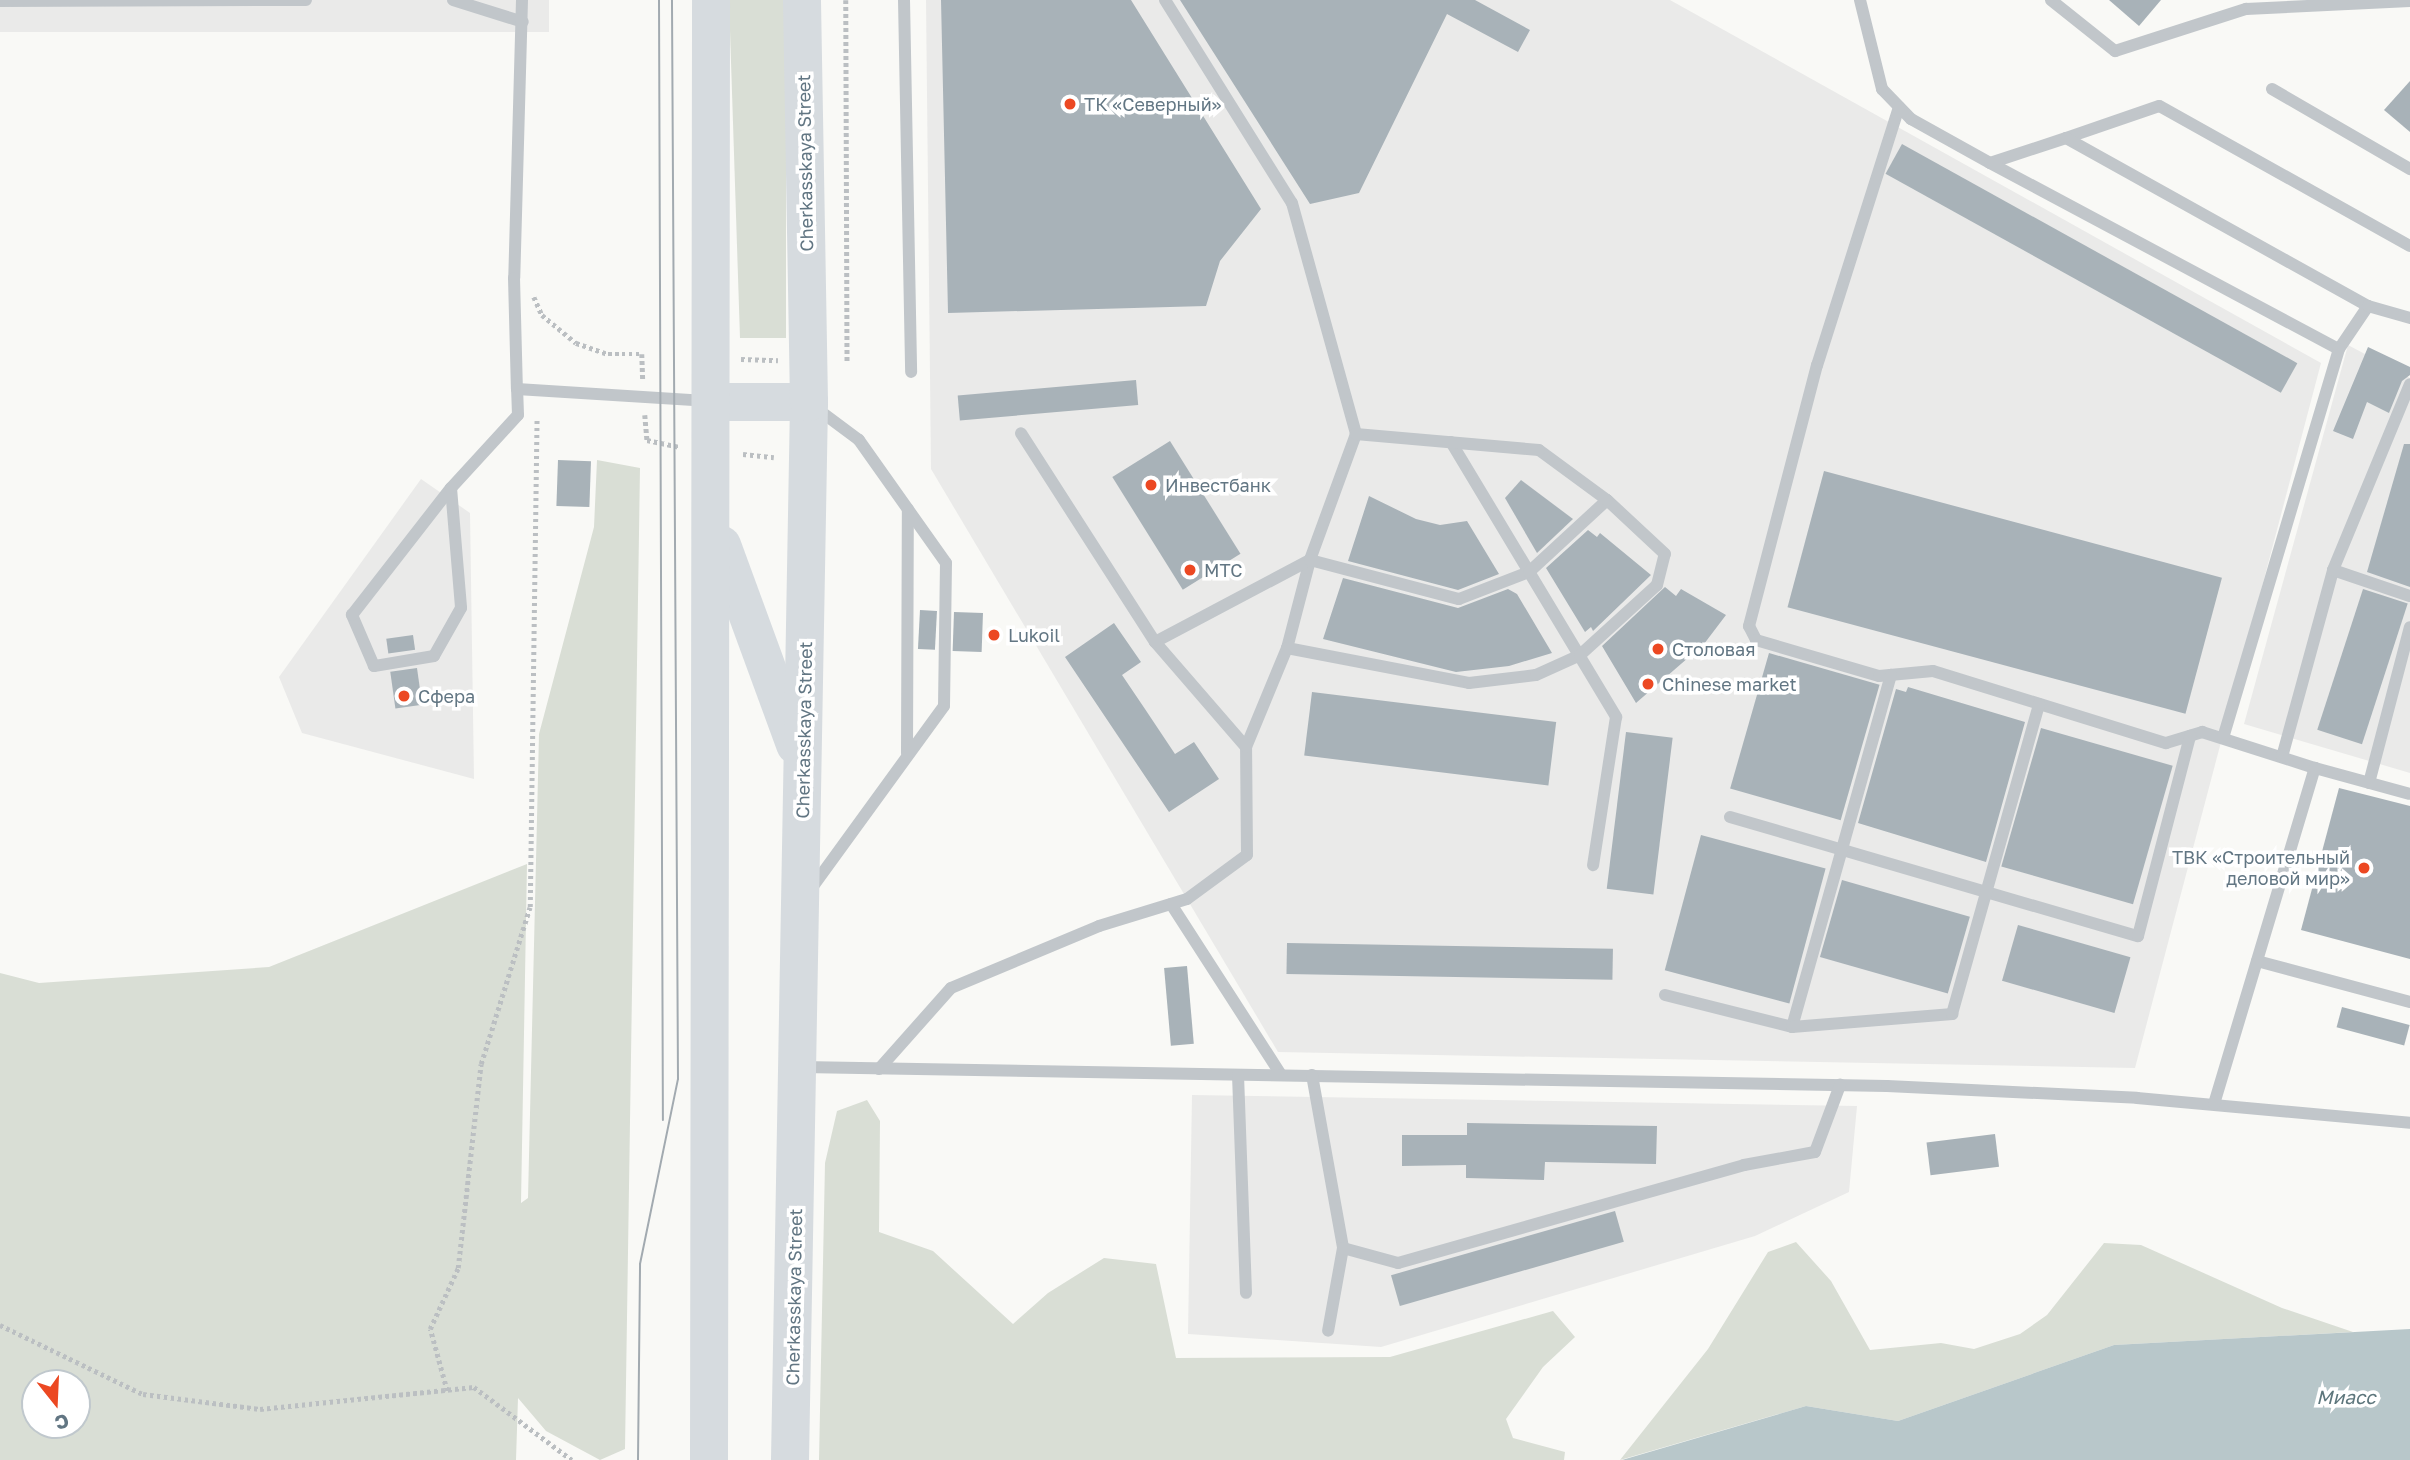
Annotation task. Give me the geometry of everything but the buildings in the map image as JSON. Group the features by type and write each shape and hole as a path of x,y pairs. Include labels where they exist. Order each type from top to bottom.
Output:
{"main road":[{"path":"709,1460 713,402 711,0"},
{"name":"Cherkasskaya Street","path":"790,1460 809,402 802,0"},
{"path":"713,402 809,402"},
{"path":"712,516 803,769"}],"lane":[{"path":"0,1 306,0"},
{"path":"453,0 523,22"},
{"path":"451,488 461,608 434,656 374,666 352,615 451,488 518,415 514,278 522,0"},
{"path":"904,0 911,372"},
{"path":"879,1069 951,988 1099,926 1171,904 1247,855 1246,747 1287,648 1310,560 1356,434 1292,203 1165,0"},
{"path":"1860,0 1882,89 1899,107 1990,163 2339,349"},
{"path":"2051,0 2115,51 2246,9 2410,1"},
{"path":"2234,0 2246,9"},
{"path":"2272,89 2410,169"},
{"path":"1990,163 2159,106 2410,246"},
{"path":"1899,107 1817,365 1749,626 1756,640 1891,675 1933,671 2166,743 2202,732 2315,768 2410,794"},
{"path":"2066,138 2368,306 2410,318"},
{"path":"2223,738 2339,349 2368,306"},
{"path":"2282,757 2333,570 2410,384"},
{"path":"517,388 713,402"},
{"path":"801,904 944,705 946,563 859,440 809,402"},
{"path":"1021,433 1155,642 1246,747"},
{"path":"1287,648 1469,683 1536,675 1580,655 1657,585 1665,554 1607,500 1539,450 1356,434"},
{"path":"1451,442 1616,717 1593,865"},
{"path":"1155,642 1310,560 1460,599 1529,572 1607,500"},
{"path":"907,753 908,509"},
{"path":"2333,570 2410,596"},
{"path":"2369,783 2410,627"},
{"path":"1792,1027 1891,675"},
{"path":"1665,995 1792,1027 1952,1014 2039,704"},
{"path":"1730,817 1986,894 2138,936 2190,736"},
{"path":"2214,1104 2315,768"},
{"path":"1171,904 1281,1075"},
{"path":"2257,961 2410,1002"},
{"path":"799,1067 1840,1085 2214,1104 2410,1123"},
{"path":"1238,1074 1246,1293"},
{"path":"1312,1076 1343,1248 1328,1331"},
{"path":"1343,1248 1398,1263 1744,1165 1815,1152 1840,1085"}],"path":[{"path":"846,0 847,362"},
{"path":"529,284 542,315 576,343 608,354 642,355"},
{"path":"737,359 779,360"},
{"path":"447,1391 430,1329 457,1268 481,1064 530,907 537,390"},
{"path":"743,454 774,457"},
{"path":"0,1325 143,1394 260,1409 474,1387 572,1460"}],"shaded area":[{"path":"0,0 549,0 549,32 0,32"},
{"path":"729,0 786,0 786,338 740,338"},
{"name":"Chinese market","path":"926,0 1670,0 2321,363 2135,1068 1278,1052 931,469"},
{"path":"2348,345 2410,378 2410,773 2244,724"},
{"path":"597,460 640,468 625,1449 600,1460 546,1431 518,1398 516,1460 0,1460 0,973 39,983 269,967 527,864 521,1203 528,1198 539,734 594,527"},
{"path":"421,479 470,513 474,779 302,733 279,677"},
{"path":"1192,1095 1857,1106 1849,1192 1755,1236 1381,1347 1188,1334"},
{"path":"867,1100 880,1121 879,1232 933,1251 1013,1324 1048,1293 1104,1258 1156,1264 1176,1358 1390,1357 1553,1311 1575,1337 1543,1367 1506,1419 1513,1438 1565,1452 1564,1460 819,1460 825,1163 837,1111"},
{"path":"1796,1242 1831,1281 1870,1350 1941,1343 1974,1349 2020,1334 2047,1315 2104,1243 2141,1245 2282,1308 2353,1332 2114,1345 1898,1421 1806,1406 1620,1460 1708,1349 1768,1252"}],"water":[{"name":"Миасс","path":"2410,1329 2410,1460 1622,1460 1806,1406 1898,1421 2114,1345"}],"tram line":[{"path":"659,0 663,1120"},
{"path":"638,1460 640,1264 678,1079 672,0"}],"place":[{"name":"ТК «Северный»","path":"1070,104"},
{"name":"Инвестбанк","path":"1151,485"},
{"name":"МТС","path":"1190,570"},
{"name":"Lukoil","path":"994,635"},
{"name":"Столовая","path":"1658,649"},
{"name":"Chinese market","path":"1648,684"},
{"name":"Сфера","path":"404,696"},
{"name":"ТВК «Строительный деловой мир»","path":"2364,868"}]}
